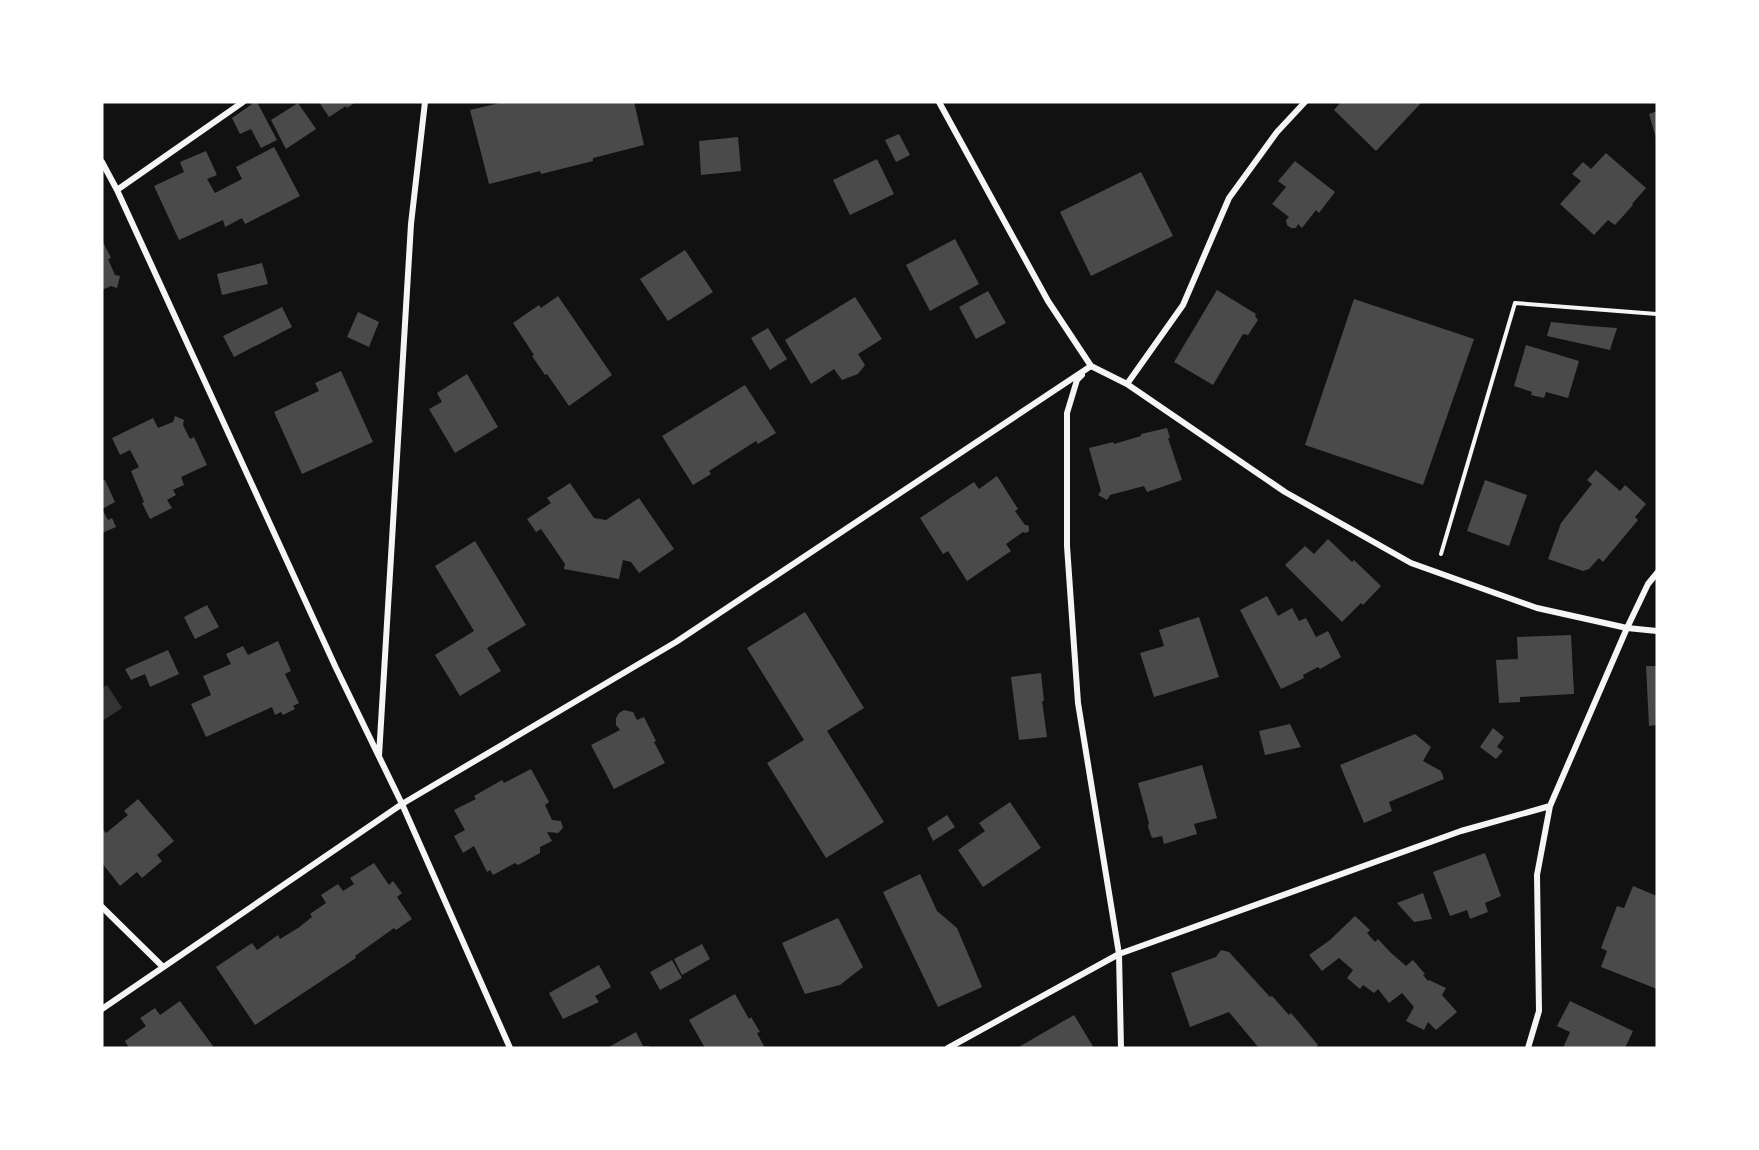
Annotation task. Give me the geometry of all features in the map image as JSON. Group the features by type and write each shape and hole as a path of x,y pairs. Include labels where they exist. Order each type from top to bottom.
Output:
{"street":[{"path":"117,190 243,102"},
{"path":"379,757 411,224 425,102"},
{"path":"939,102 1048,301 1090,366 1127,384 1284,492 1411,564 1537,608 1627,628 1657,631"},
{"path":"1127,384 1183,305 1229,198 1277,132 1305,102"},
{"path":"102,162 117,190 336,668 402,804 510,1048"},
{"path":"102,1009 402,804 676,642 1090,366"},
{"path":"1090,366 1077,380 1067,413 1067,546 1078,703 1119,954 1120,1048"},
{"path":"1528,1048 1539,1011 1537,875 1550,807 1627,628 1648,584 1657,573"},
{"path":"948,1048 1119,954 1461,831 1550,807"},
{"path":"102,908 163,967"}],"path":[{"path":"1436,572 1515,303 1657,314"}],"shaded area":[{"path":"107,685 122,708 102,721 102,688"}],"building":[{"path":"255,102 277,140 261,148 251,129 240,134 232,118"},
{"path":"319,102 356,102 329,117"},
{"path":"504,102 634,102 644,145 593,158 593,161 489,184 470,110"},
{"path":"1341,102 1422,102 1376,151 1334,110"},
{"path":"298,103 316,129 286,149 271,120"},
{"path":"1657,111 1657,138 1656,138 1649,114"},
{"path":"899,134 910,155 896,162 885,140"},
{"path":"738,137 741,171 701,175 699,141"},
{"path":"274,147 300,196 245,224 242,218 225,227 223,220 179,240 154,186 184,172 180,162 206,151 217,175 207,179 215,193 242,179 236,167"},
{"path":"1606,153 1646,188 1615,225 1608,220 1594,235 1560,204 1581,181 1572,174 1583,162 1591,169"},
{"path":"877,159 894,194 850,215 833,180"},
{"path":"1295,161 1335,192 1319,213 1316,210 1302,228 1298,224 1296,228 1287,225 1286,220 1289,217 1272,204 1286,187 1278,181"},
{"path":"1141,172 1173,236 1091,276 1060,212"},
{"path":"955,239 979,284 930,311 906,265"},
{"path":"102,240 111,258 108,259 115,275 120,276 117,288 111,286 102,290"},
{"path":"685,250 713,292 668,321 640,279"},
{"path":"262,263 268,284 222,295 217,274"},
{"path":"1217,290 1256,314 1258,320 1248,335 1243,334 1213,385 1174,362"},
{"path":"988,291 1006,323 976,339 959,307"},
{"path":"558,296 612,375 569,406 532,356 534,355 513,323 539,305 541,308"},
{"path":"855,297 882,339 858,354 865,365 858,374 842,380 834,369 811,384 785,340"},
{"path":"1354,299 1474,339 1423,485 1305,445"},
{"path":"282,307 292,327 234,357 223,336"},
{"path":"358,312 379,322 369,347 347,337"},
{"path":"1551,322 1617,328 1610,350 1547,336"},
{"path":"768,328 787,359 770,370 751,338"},
{"path":"1526,345 1579,361 1568,398 1546,392 1544,398 1531,395 1532,392 1514,386"},
{"path":"341,371 373,442 302,474 274,412 319,391 315,383"},
{"path":"467,374 498,427 455,453 429,409 442,402 437,393"},
{"path":"745,385 776,433 758,444 756,441 709,471 711,474 693,485 662,436"},
{"path":"175,416 184,420 183,425 190,439 194,437 207,465 181,477 184,485 173,490 176,495 167,500 172,508 150,519 131,471 139,467 130,450 120,455 112,438 153,418 158,428 173,422"},
{"path":"1167,428 1170,438 1168,438 1182,480 1147,492 1144,486 1110,495 1107,500 1098,495 1101,491 1089,448 1113,442 1114,444"},
{"path":"1596,470 1620,491 1625,485 1646,504 1635,517 1638,520 1603,562 1599,558 1589,569 1583,571 1548,559 1561,523 1592,484 1587,480"},
{"path":"997,476 1018,509 1015,511 1025,525 1028,525 1029,531 1023,532 1006,544 1011,551 967,581 948,551 943,554 920,518 974,482 979,489"},
{"path":"105,480 115,502 102,509 102,481"},
{"path":"1485,480 1527,495 1509,546 1467,531"},
{"path":"570,483 594,518 606,520 639,498 674,549 639,573 631,562 623,560 619,579 564,569 565,564 541,529 536,532 527,519 551,503 547,498"},
{"path":"102,509 108,520 112,518 116,527 102,533"},
{"path":"1328,539 1381,586 1342,622 1285,565 1305,546 1314,554"},
{"path":"475,541 526,625 487,648 501,671 460,696 435,655 474,631 435,566"},
{"path":"1267,596 1278,616 1292,608 1299,621 1306,618 1316,637 1328,631 1341,657 1320,669 1318,667 1303,675 1304,678 1281,689 1240,610"},
{"path":"207,605 219,627 195,639 184,617"},
{"path":"805,612 864,708 827,731 884,822 826,858 767,763 804,740 747,648"},
{"path":"1199,617 1219,677 1154,697 1140,653 1164,646 1159,630"},
{"path":"1571,635 1574,694 1520,697 1520,702 1499,703 1496,660 1518,659 1517,637"},
{"path":"278,641 291,671 285,674 299,703 293,706 295,709 283,715 281,712 275,715 272,707 206,737 191,704 211,695 203,676 231,664 226,654 243,646 248,655"},
{"path":"168,650 179,674 150,687 145,674 131,680 125,669"},
{"path":"1646,666 1657,666 1657,725 1649,726"},
{"path":"1041,673 1047,737 1019,740 1011,677"},
{"path":"624,710 633,712 637,720 644,717 665,763 614,789 591,745 620,730 616,725 616,718"},
{"path":"1290,724 1301,747 1265,755 1259,731"},
{"path":"1493,728 1504,737 1497,747 1503,751 1496,759 1480,747"},
{"path":"1415,734 1431,747 1423,761 1441,771 1444,779 1389,802 1392,811 1364,823 1340,765"},
{"path":"1202,765 1217,818 1194,824 1197,834 1164,844 1162,836 1153,838 1138,783"},
{"path":"531,769 549,802 545,805 552,820 561,821 563,828 558,833 547,832 552,841 540,847 540,853 493,875 490,870 487,872 474,846 463,853 454,836 465,830 454,810 476,799 474,796 502,780 504,783"},
{"path":"138,799 174,841 157,855 162,861 142,878 137,872 120,886 102,863 102,828 106,833 128,815 124,811"},
{"path":"1010,802 1041,848 983,887 958,850 985,831 979,823"},
{"path":"947,815 955,827 933,841 927,828"},
{"path":"1485,853 1501,896 1485,903 1488,912 1470,919 1467,910 1450,916 1433,872"},
{"path":"374,863 389,885 393,881 402,893 397,897 412,919 396,930 394,928 355,956 356,958 255,1025 216,967 252,943 257,950 278,935 280,939 298,928 312,917 310,914 326,903 321,895 338,884 343,891 354,884 350,878"},
{"path":"920,874 937,911 957,928 982,987 938,1007 883,892"},
{"path":"1633,886 1657,896 1657,989 1601,967 1607,951 1601,948 1617,906 1624,908"},
{"path":"1423,893 1432,919 1414,922 1397,903"},
{"path":"1355,916 1370,930 1367,933 1375,942 1378,939 1406,966 1413,960 1428,981 1446,988 1442,995 1457,1012 1436,1030 1428,1022 1424,1030 1406,1021 1414,1007 1402,993 1389,1003 1378,989 1374,993 1363,985 1360,989 1347,978 1353,970 1339,958 1322,971 1309,955 1330,940"},
{"path":"838,918 863,967 840,985 805,994 782,943"},
{"path":"702,944 710,959 682,975 674,959"},
{"path":"1221,950 1229,952 1270,997 1272,996 1289,1015 1291,1013 1318,1045 1315,1048 1259,1048 1229,1012 1190,1027 1171,973 1216,957"},
{"path":"672,960 682,978 660,990 650,972"},
{"path":"599,965 611,987 595,996 599,1002 563,1019 549,993"},
{"path":"735,994 749,1019 751,1017 760,1032 757,1033 765,1048 705,1048 689,1020"},
{"path":"180,1001 213,1046 210,1048 129,1048 125,1041 146,1026 140,1018 155,1008 160,1015"},
{"path":"1570,1001 1633,1031 1625,1048 1563,1048 1570,1032 1557,1026"},
{"path":"1074,1015 1094,1048 1017,1048"},
{"path":"636,1032 643,1046 650,1048 607,1048"}]}
